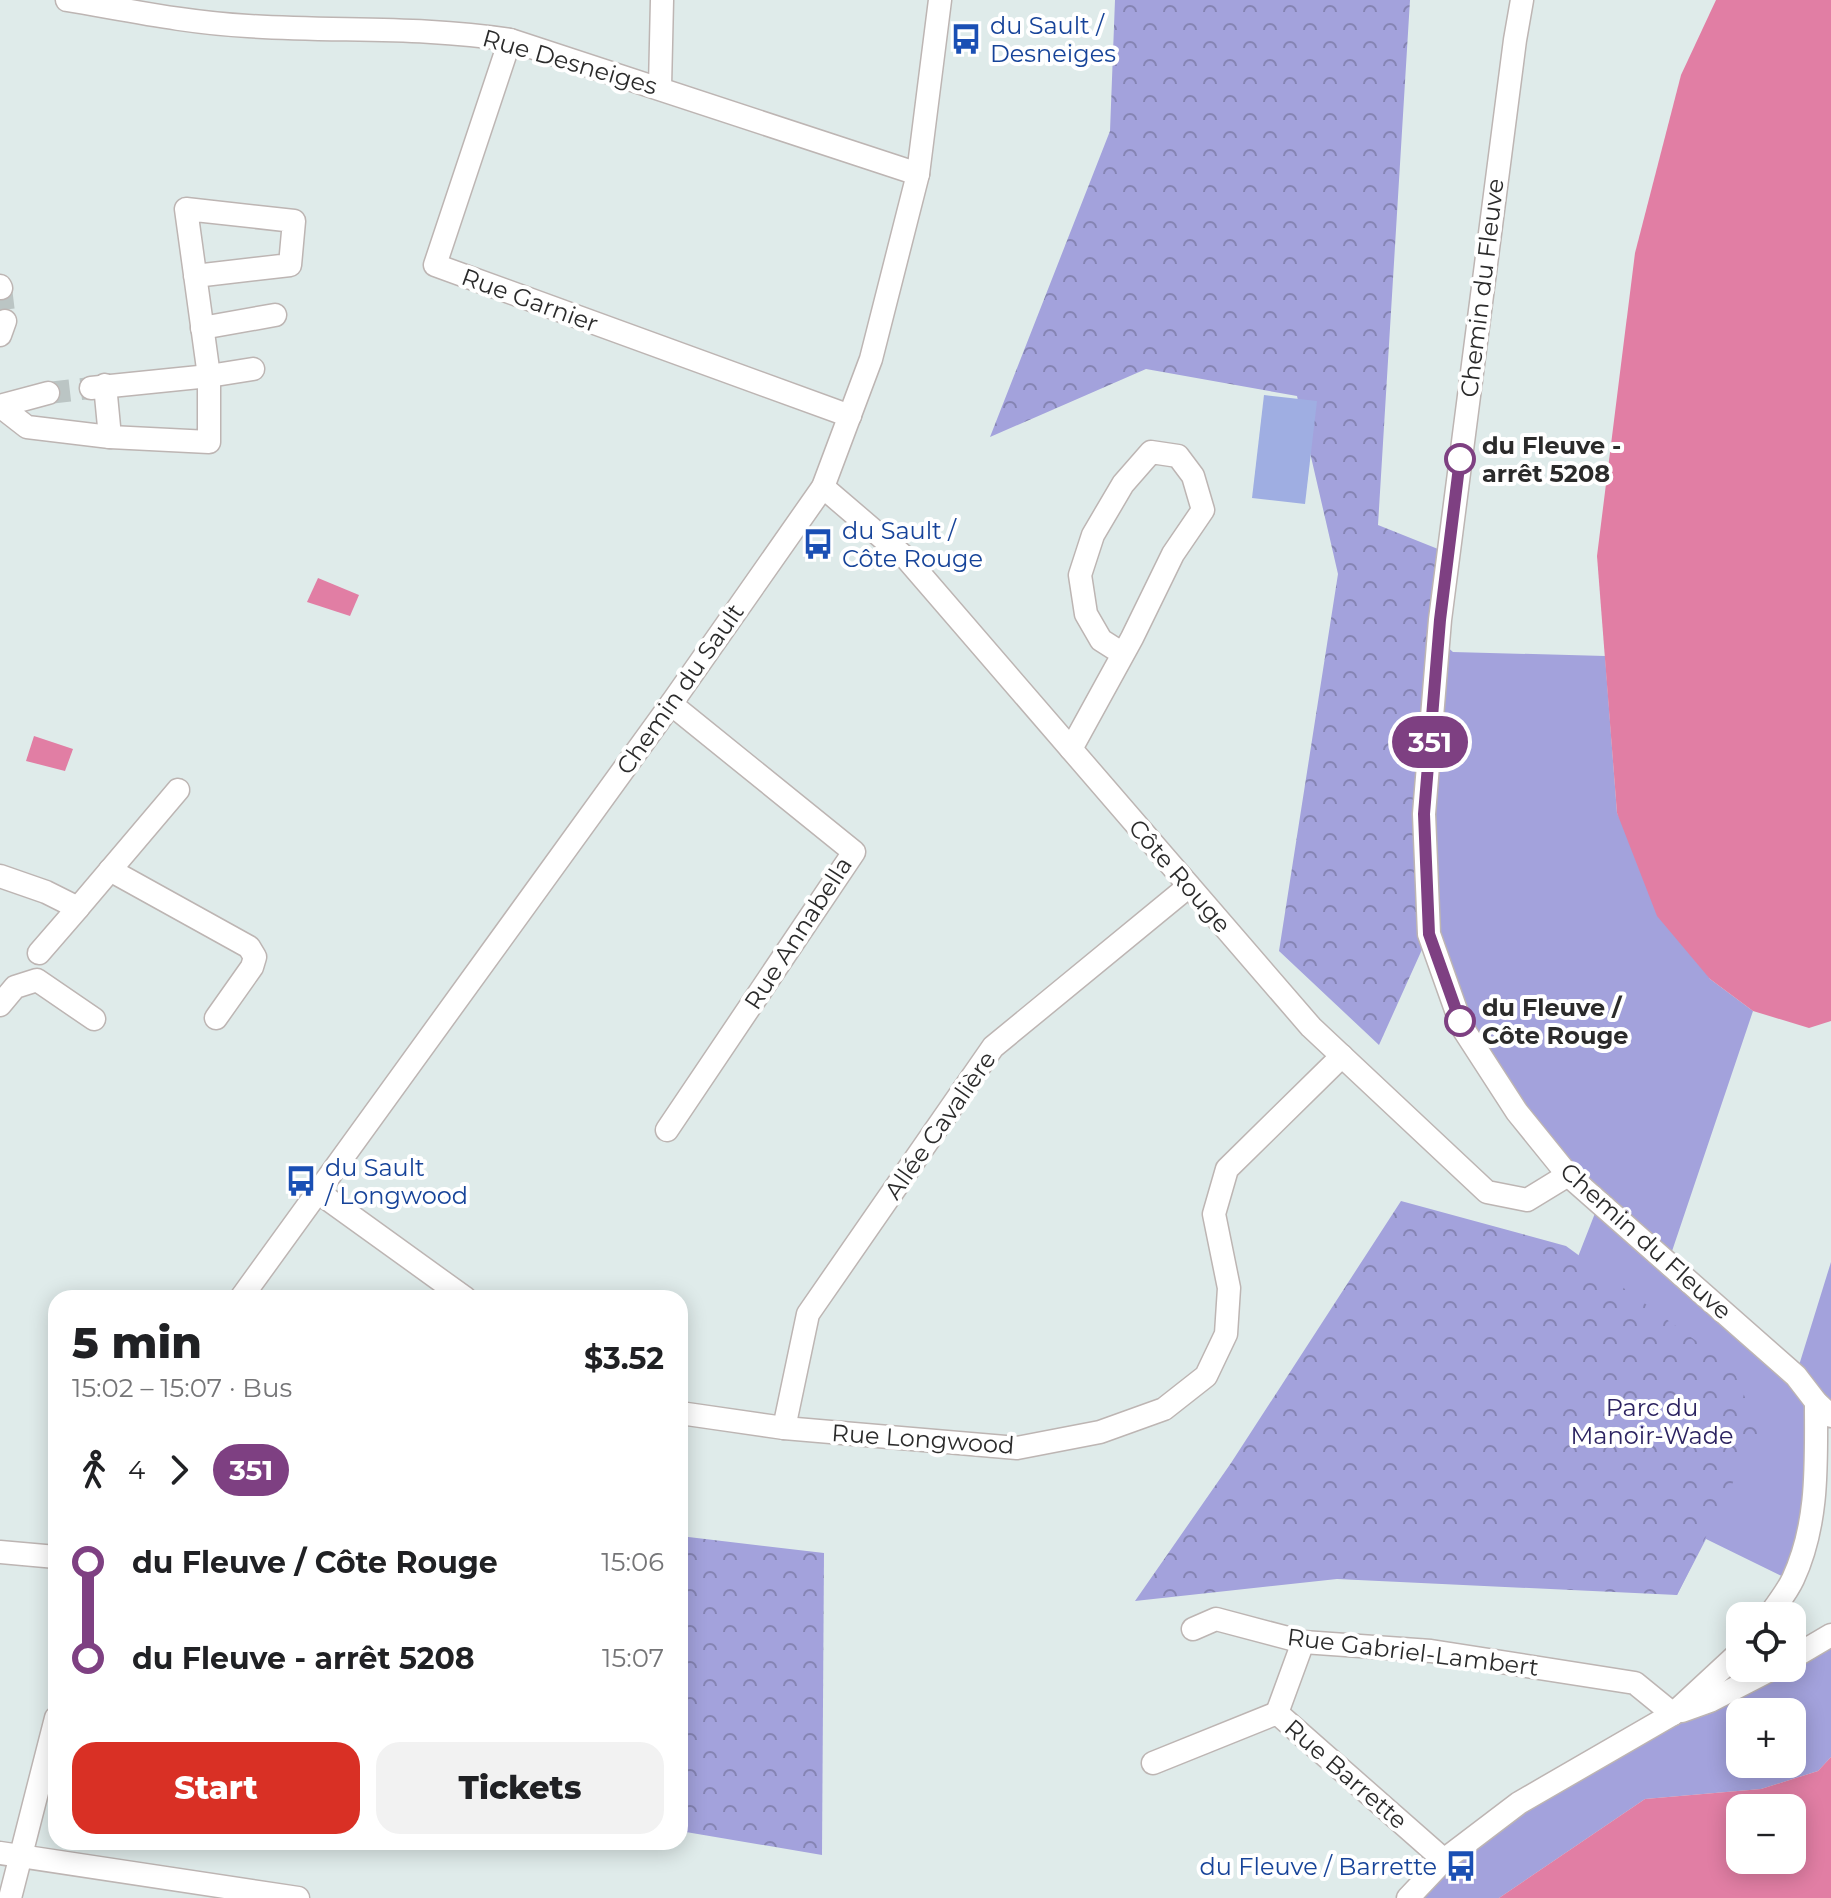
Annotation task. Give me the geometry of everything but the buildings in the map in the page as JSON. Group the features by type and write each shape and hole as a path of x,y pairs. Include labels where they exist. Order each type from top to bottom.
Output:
{"street":[{"name":"Rue Desneiges","path":"67,0 248,26 441,31 510,40 918,174"},
{"path":"660,87 662,0"},
{"name":"Chemin du Sault","path":"247,1290 671,704 823,487 871,359 918,174 940,0"},
{"name":"Chemin du Fleuve","path":"1522,0 1440,620 1424,814 1429,934 1462,1027 1517,1112 1568,1175 1796,1376 1823,1409 1810,1533 1792,1581 1778,1602"},
{"name":"Rue Garnier","path":"510,40 435,265 850,416"},
{"path":"0,406 27,427 110,437 209,442 209,376 202,328 195,276 186,209 294,221 290,265 195,276"},
{"path":"202,328 275,315"},
{"path":"110,437 98,386 253,369"},
{"path":"0,406 48,393"},
{"path":"1071,749 1123,654 1173,554 1203,510 1193,476 1178,456 1151,452 1123,484 1093,535 1080,575 1086,614 1101,640 1123,654"},
{"name":"Côte Rouge","path":"823,487 907,559 1311,1027 1487,1192 1527,1200 1568,1175"},
{"name":"Rue Annabella","path":"667,1130 854,852 671,704"},
{"path":"39,953 178,790"},
{"path":"110,870 249,947 255,957 252,967 216,1018"},
{"path":"0,876 46,892 78,908"},
{"name":"Allée Cavalière","path":"784,1428 808,1314 993,1047 1189,886"},
{"path":"0,1005 15,987 37,980 94,1019"},
{"name":"Rue Longwood","path":"688,1414 784,1428 1017,1448 1100,1432 1164,1409 1206,1376 1226,1334 1229,1288 1214,1214 1227,1169 1342,1056"},
{"path":"318,1192 454,1290"},
{"path":"0,1552 48,1556"},
{"name":"Rue Gabriel-Lambert","path":"1193,1629 1216,1619 1303,1642 1431,1651 1635,1683 1673,1714"},
{"path":"1806,1650 1831,1635"},
{"path":"1277,1713 1303,1642"},
{"path":"1673,1714 1726,1665"},
{"path":"1408,1898 1444,1860 1519,1803 1673,1714 1710,1701 1747,1682"},
{"name":"Rue Barrette","path":"1153,1763 1277,1713 1444,1860"},
{"path":"10,1898 11,1854 48,1742"},
{"path":"11,1854 298,1898"}],"green space":[{"path":"1115,0 1410,0 1378,525 1448,553 1429,934 1379,1045 1279,951 1338,574 1297,396 1146,369 990,437 1110,131"},
{"name":"Parc du Manoir-Wade","path":"1438,639 1453,652 1605,656 1617,813 1710,979 1753,1011 1668,1263 1796,1375 1831,1262 1831,1416 1817,1403 1792,1581 1706,1539 1677,1595 1465,1546 1599,1203 1468,1036 1429,934"},
{"name":"Parc du Manoir-Wade","path":"1401,1201 1566,1246 1732,1367 1759,1430 1677,1595 1337,1579 1135,1601 1231,1463"},
{"path":"688,1537 824,1553 822,1855 688,1832"},
{"path":"1831,1633 1831,1757 1818,1771 1806,1775 1806,1698 1726,1698 1726,1778 1796,1778 1761,1789 1645,1799 1499,1898 1409,1898 1519,1803 1748,1682 1806,1682 1806,1655"}],"shaded area":[{"path":"1716,0 1831,0 1831,1021 1809,1028 1753,1011 1710,979 1657,916 1617,813 1597,556 1635,253 1681,75"},
{"path":"1264,395 1317,401 1305,504 1252,498"},
{"path":"318,578 359,595 350,616 307,602"},
{"path":"34,736 73,749 65,771 26,761"},
{"path":"1831,1757 1831,1898 1499,1898 1645,1799 1761,1789 1796,1778 1806,1778 1806,1775 1818,1771"}],"tunnel":[{"path":"1,288 5,321"},
{"path":"48,393 91,388"}],"bus line":[{"name":"351","path":"1460,459 1440,620 1424,814 1429,934 1460,1021"}],"place":[{"name":"du Sault / Desneiges","path":"966,39"},
{"name":"du Fleuve - arrêt 5208","path":"1460,459"},
{"name":"du Sault / Côte Rouge","path":"818,544"},
{"name":"du Fleuve / Côte Rouge","path":"1460,1021"},
{"name":"du Sault / Longwood","path":"301,1181"},
{"name":"du Fleuve / Barrette","path":"1461,1866"}]}
